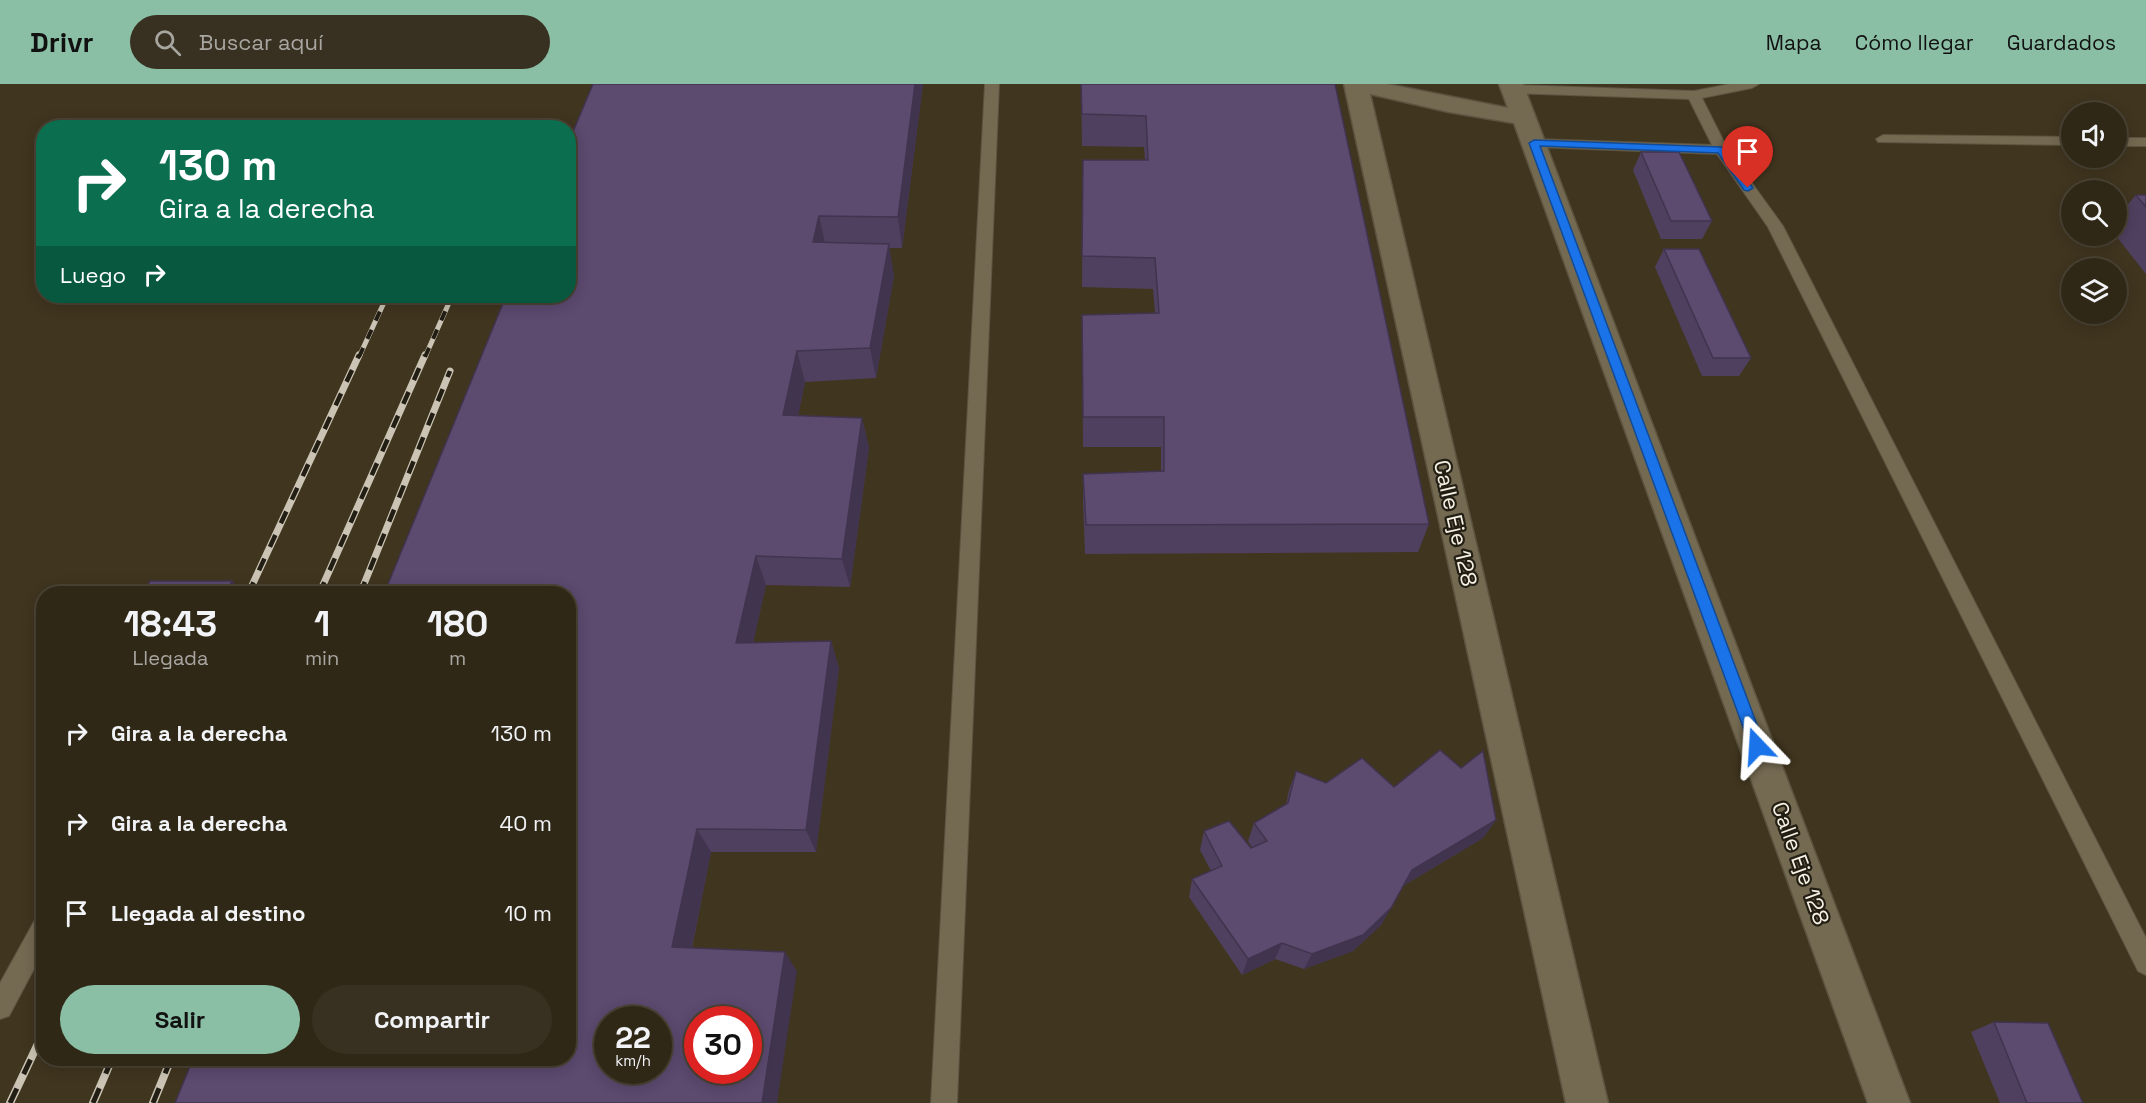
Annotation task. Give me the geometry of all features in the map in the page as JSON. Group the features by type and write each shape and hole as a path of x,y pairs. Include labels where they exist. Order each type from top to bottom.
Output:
{"street":[{"path":"1356,84 1449,105 1521,108"},
{"name":"Calle Eje 128","path":"1356,84 1587,1103"},
{"name":"Calle Eje 128","path":"1521,108 1889,1103"}],"lane":[{"path":"944,1103 992,84"},
{"path":"1521,108 1694,95 1752,84"},
{"path":"1694,95 1721,150 1775,226 2146,963"},
{"path":"1521,108 1721,150"},
{"path":"1883,139 2061,141"},
{"path":"2127,142 2146,142"},
{"path":"0,1006 36,941"}],"building":[{"path":"593,84 915,84 898,217 819,216 813,242 889,244 870,348 797,351 783,415 862,418 842,559 756,556 736,643 831,641 806,830 697,829 672,947 785,952 762,1103 175,1103 190,1066 576,1066 576,586 387,586 503,303 576,303 576,125"},
{"path":"1081,84 1335,84 1429,524 1086,525 1083,474 1164,471 1164,417 1083,417 1082,315 1159,313 1155,258 1082,256 1083,160 1148,160 1146,116 1082,114"},
{"path":"1641,152 1679,152 1712,221 1671,221"},
{"path":"2136,195 2146,195 2146,207"},
{"path":"1664,249 1699,249 1751,358 1713,358"},
{"path":"150,581 232,581 230,586 148,586"},
{"path":"1440,750 1461,768 1483,751 1496,820 1412,870 1391,908 1363,935 1312,954 1282,943 1248,959 1192,879 1222,866 1204,831 1229,821 1251,848 1267,841 1254,823 1288,803 1296,771 1326,783 1362,758 1394,787"},
{"path":"1994,1022 2048,1023 2083,1103 2027,1103"}],"railway":[{"path":"359,357 384,303"},
{"path":"425,357 449,303"},
{"path":"252,586 359,355"},
{"path":"323,586 425,355"},
{"path":"363,586 450,371"},
{"path":"10,1103 36,1048"},
{"path":"93,1103 109,1066"},
{"path":"153,1103 168,1066"}],"route":[{"path":"1748,188 1721,150 1534,143 1757,746"}]}
